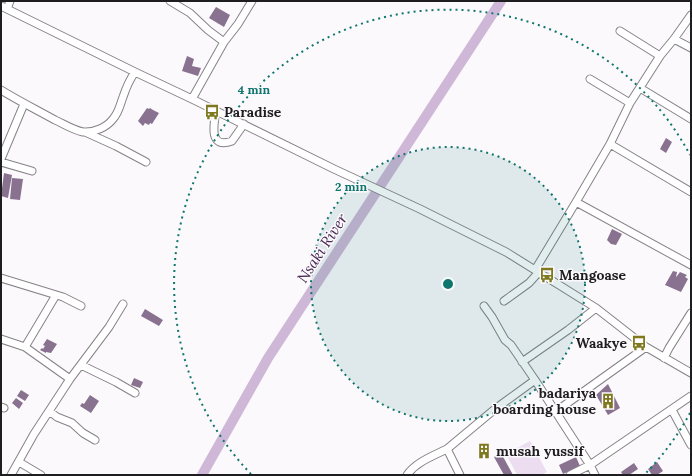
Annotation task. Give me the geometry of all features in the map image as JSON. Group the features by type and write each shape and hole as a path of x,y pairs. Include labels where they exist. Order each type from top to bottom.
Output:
{"street":[{"path":"10,1 4,7 506,252 596,308 646,347 691,373"},
{"path":"170,1 190,13 208,30 224,42"},
{"path":"192,99 224,42 238,24 252,1"},
{"path":"504,301 529,283 610,144 630,103 660,56 691,15"},
{"path":"620,31 660,56"},
{"path":"674,39 691,48"},
{"path":"84,132 91,132 104,127 112,121 120,107 123,95 136,72"},
{"path":"590,79 630,103"},
{"path":"640,88 691,119"},
{"path":"1,90 24,104 75,129 116,146 146,162"},
{"path":"1,159 24,104"},
{"path":"216,110 214,137 218,140 223,142 232,141 244,124"},
{"path":"610,144 691,192"},
{"path":"1,162 32,172"},
{"path":"576,202 691,265"},
{"path":"1,278 63,297 81,306"},
{"path":"25,347 56,295"},
{"path":"11,475 49,411 70,379 109,327 123,304"},
{"path":"484,306 505,340 511,345 590,465 595,475"},
{"path":"522,362 568,330 596,308"},
{"path":"664,358 691,313"},
{"path":"1,338 25,347 70,379"},
{"path":"555,412 646,347"},
{"path":"81,365 116,382 135,394"},
{"path":"407,475 416,465 447,449 494,409 534,380"},
{"path":"570,475 590,465 691,396"},
{"path":"672,410 691,445"},
{"path":"49,411 57,417 72,423 79,430 95,440"},
{"path":"447,449 460,475"},
{"path":"19,462 41,475"}],"shaded area":[{"path":"530,441 547,472 541,475 517,475 506,454"}],"building":[{"path":"216,7 230,15 224,27 209,18"},
{"path":"187,56 194,59 192,66 201,68 198,76 182,71"},
{"path":"147,108 159,113 152,124 150,123 149,125 145,123 143,126 138,121"},
{"path":"666,138 672,142 666,153 660,149"},
{"path":"4,173 12,175 8,198 1,196"},
{"path":"12,178 23,179 20,200 10,199"},
{"path":"612,229 622,234 616,245 611,244 607,240"},
{"path":"673,271 677,272 676,277 680,272 687,275 685,277 688,279 681,292 665,285"},
{"path":"145,309 163,320 159,326 141,316"},
{"path":"47,339 57,344 51,353 46,353 40,350 45,346 43,345"},
{"path":"134,378 143,382 140,388 131,385"},
{"name":"badariya boarding house","path":"608,384 620,408 608,415 596,395"},
{"path":"21,390 29,395 25,401 17,396"},
{"path":"90,395 99,401 91,413 80,406 82,403 84,404"},
{"path":"16,398 23,403 19,409 12,403"},
{"name":"musah yussif","path":"485,444 490,453 483,458 479,448"},
{"path":"501,453 513,475 504,475 494,457"},
{"path":"576,457 580,466 563,474 559,465"},
{"path":"657,462 663,471 657,475 652,475 648,469"},
{"path":"634,463 638,469 629,475 623,475 621,472"}],"waterway":[{"name":"Nsaki River","path":"202,475 268,358 501,1"}],"place":[{"name":"Paradise","path":"212,112"},
{"name":"Mangoase","path":"547,275"},
{"name":"Waakye","path":"639,343"},
{"name":"badariya boarding house","path":"608,401"},
{"name":"musah yussif","path":"484,451"}]}
